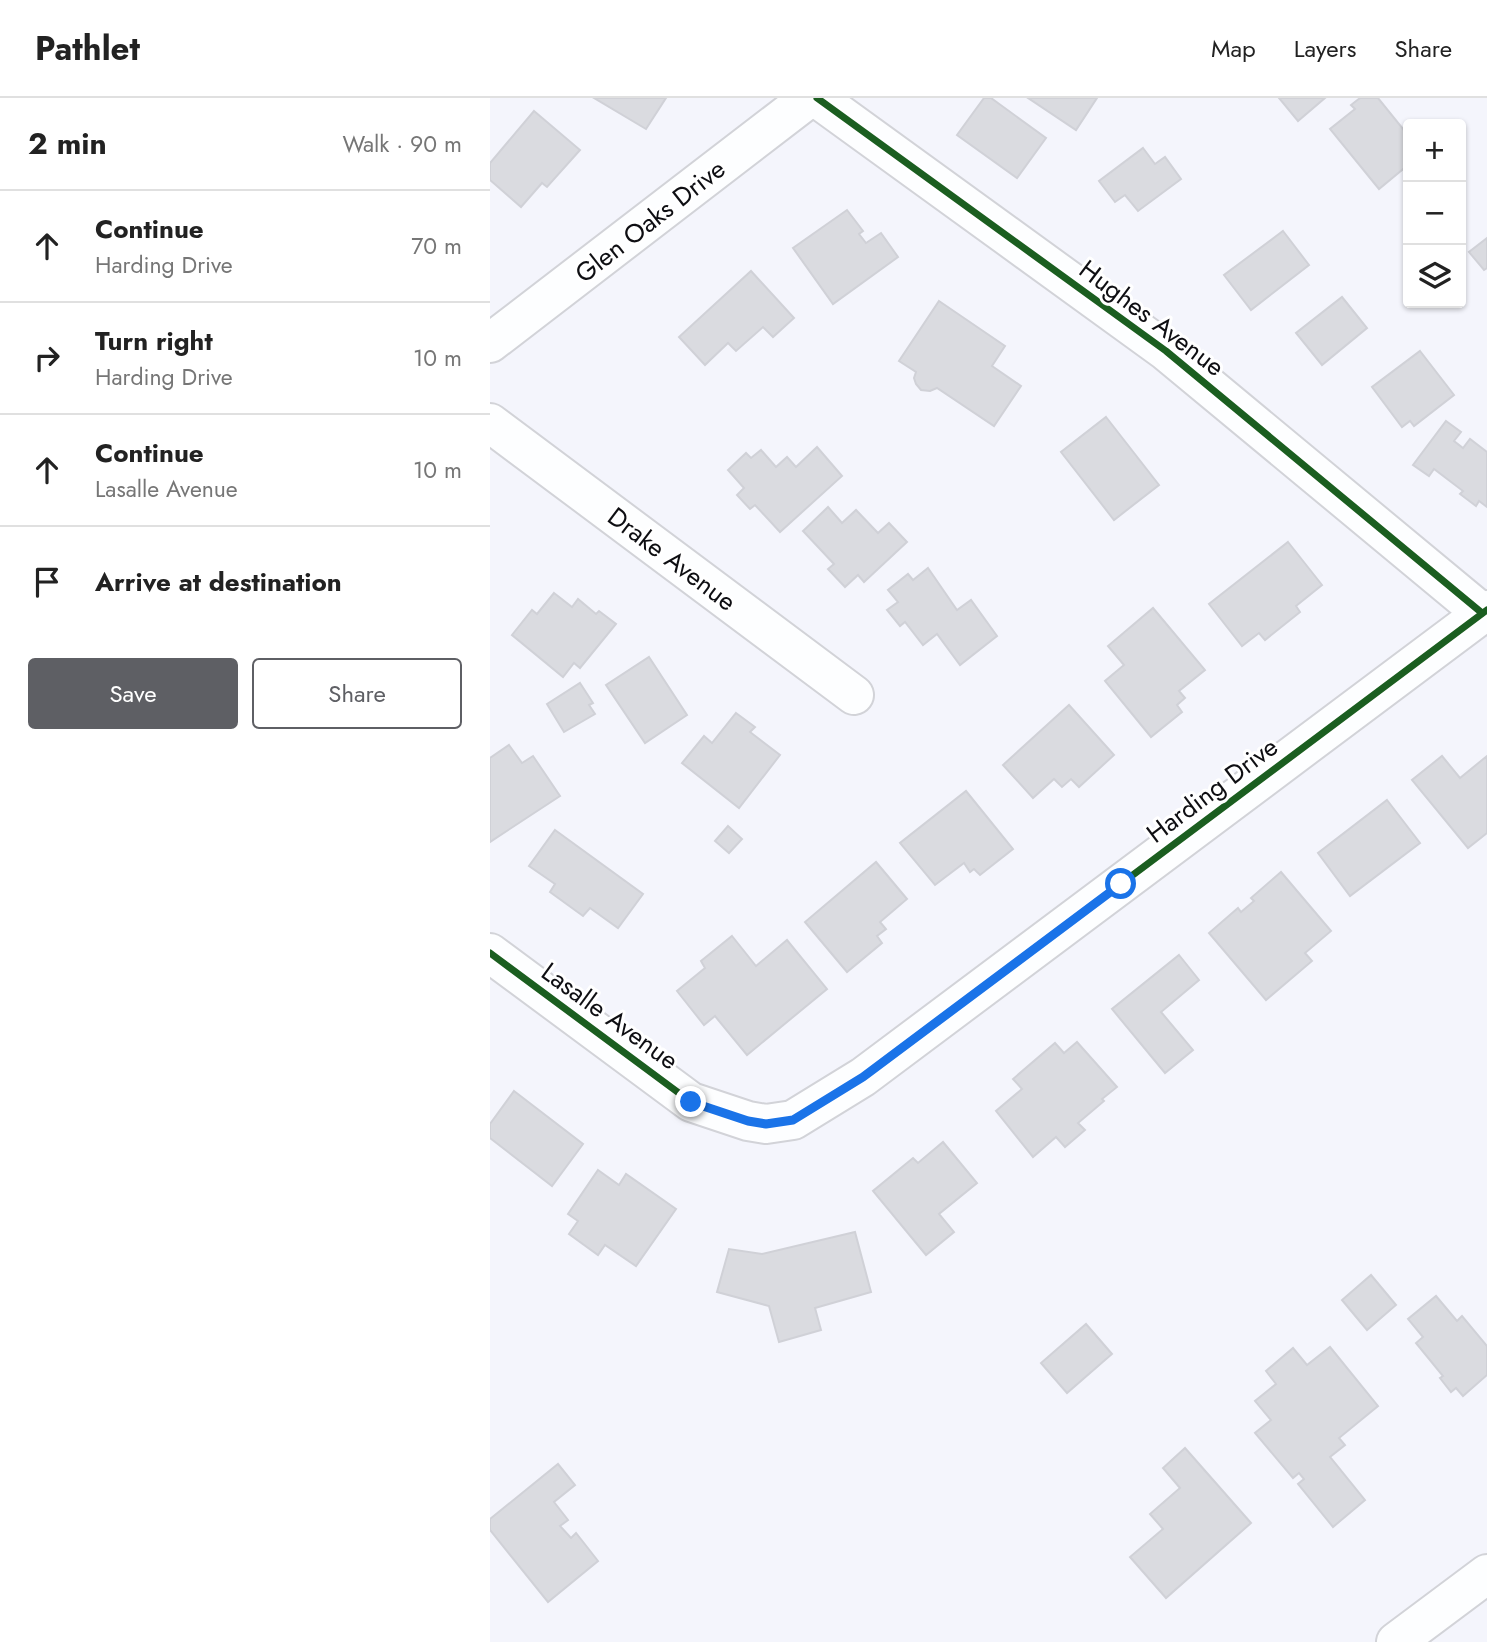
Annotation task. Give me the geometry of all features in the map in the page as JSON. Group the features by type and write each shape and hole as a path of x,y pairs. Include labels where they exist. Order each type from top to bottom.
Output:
{"street":[{"name":"Glen Oaks Drive","path":"490,343 809,98"},
{"name":"Hughes Avenue","path":"817,98 1166,351 1485,612"},
{"name":"Drake Avenue","path":"490,423 855,695"},
{"name":"Harding Drive","path":"748,1121 766,1124 793,1120 863,1077 1485,612"},
{"name":"Lasalle Avenue","path":"490,953 691,1102 748,1121"},
{"path":"1409,1638 1487,1574"}],"building":[{"path":"594,98 666,98 646,129"},
{"path":"984,98 991,98 1046,138 1017,178 957,135"},
{"path":"1028,98 1097,98 1076,130"},
{"path":"1279,98 1325,98 1298,121"},
{"path":"1360,98 1378,98 1403,129 1403,169 1379,189 1330,129 1355,109 1351,105"},
{"path":"534,111 580,150 547,187 542,183 521,207 490,180 490,163"},
{"path":"1143,148 1155,164 1165,157 1181,179 1138,211 1125,195 1115,202 1099,181"},
{"path":"847,210 863,231 859,234 866,243 881,233 898,257 833,304 793,248"},
{"path":"1283,231 1309,265 1251,310 1224,275"},
{"path":"1487,238 1487,268 1484,270 1469,252"},
{"path":"751,271 794,318 773,337 763,327 736,351 728,343 705,365 679,337"},
{"path":"1342,297 1367,328 1322,365 1296,333"},
{"path":"939,301 1005,346 992,366 1021,386 994,426 937,388 930,391 921,390 914,378 916,372 899,361"},
{"path":"1420,351 1454,395 1414,426 1410,421 1402,427 1372,387"},
{"path":"1106,417 1159,485 1114,520 1061,452"},
{"path":"1446,421 1461,432 1454,441 1463,448 1470,439 1487,452 1487,507 1479,501 1476,506 1460,494 1463,491 1434,469 1429,476 1413,465"},
{"path":"817,447 842,476 780,532 755,505 750,509 737,495 744,488 728,470 746,453 751,458 761,450 776,467 787,457 796,467"},
{"path":"828,507 842,523 856,510 878,533 889,523 907,542 864,582 858,575 845,587 828,569 834,564 803,531"},
{"path":"1288,542 1322,585 1296,606 1300,612 1265,640 1259,633 1242,646 1209,604"},
{"path":"928,568 957,610 971,600 997,636 960,665 937,634 923,645 905,622 900,626 887,610 898,602 888,590 908,574 913,580"},
{"path":"554,593 572,607 578,599 596,614 599,611 616,624 580,668 574,663 563,677 512,635 532,610 537,614"},
{"path":"1153,608 1205,670 1179,691 1185,698 1177,705 1182,712 1151,737 1105,681 1124,665 1108,646"},
{"path":"649,657 687,715 645,743 606,685"},
{"path":"580,683 593,703 589,705 595,714 564,732 547,704"},
{"path":"1069,705 1114,755 1079,787 1071,779 1062,787 1054,779 1033,798 1003,765"},
{"path":"736,713 755,727 750,732 780,755 739,808 682,763 704,736 712,743"},
{"path":"509,745 522,763 533,756 560,796 490,842 490,758"},
{"path":"1442,756 1460,778 1487,756 1487,833 1468,848 1412,780"},
{"path":"966,791 1013,849 980,875 974,869 970,872 964,863 935,885 900,843"},
{"path":"1387,800 1420,843 1350,896 1318,853"},
{"path":"728,826 742,839 729,853 715,841"},
{"path":"555,830 643,894 618,928 590,908 583,916 550,892 555,884 529,866"},
{"path":"876,862 907,899 880,922 886,929 877,936 882,943 847,972 805,922"},
{"path":"1281,872 1331,931 1305,953 1312,961 1266,1000 1209,933 1238,908 1241,912 1254,901 1251,898"},
{"path":"732,936 756,966 787,940 827,989 747,1055 715,1016 704,1025 677,991 705,968 701,961"},
{"path":"1179,955 1199,980 1161,1012 1193,1050 1165,1073 1112,1009"},
{"path":"1077,1042 1117,1087 1078,1123 1085,1130 1065,1147 1056,1137 1033,1157 996,1111 1022,1089 1013,1079 1055,1043 1064,1053"},
{"path":"514,1091 583,1144 552,1186 490,1138 490,1124"},
{"path":"943,1142 977,1183 939,1214 954,1232 926,1255 873,1191 913,1158 918,1163"},
{"path":"598,1170 619,1185 626,1174 676,1209 636,1266 605,1245 598,1255 569,1234 578,1221 568,1214"},
{"path":"855,1232 871,1292 815,1308 821,1330 779,1342 769,1306 717,1292 729,1249 762,1254"},
{"path":"1371,1275 1396,1305 1367,1330 1342,1300"},
{"path":"1436,1296 1457,1321 1462,1316 1487,1346 1487,1375 1463,1396 1456,1388 1451,1392 1440,1378 1443,1376 1416,1343 1423,1337 1408,1319"},
{"path":"1086,1324 1112,1354 1067,1393 1041,1363"},
{"path":"1330,1347 1378,1406 1339,1438 1345,1445 1330,1457 1365,1500 1333,1527 1298,1484 1304,1479 1299,1473 1293,1478 1255,1433 1271,1420 1255,1401 1276,1384 1266,1371 1293,1348 1307,1365"},
{"path":"1185,1448 1251,1523 1166,1598 1130,1557 1163,1529 1150,1514 1180,1488 1163,1468"},
{"path":"558,1464 575,1485 554,1502 568,1520 560,1526 571,1538 576,1533 598,1561 548,1602 490,1530 490,1519"}],"cycle path":[{"path":"817,98 1166,351 1482,613"},
{"path":"490,953 691,1102 748,1121 766,1124 793,1120 863,1077 1487,610"}],"route":[{"path":"691,1102 748,1121 766,1124 793,1120 863,1077 1121,884"}]}
